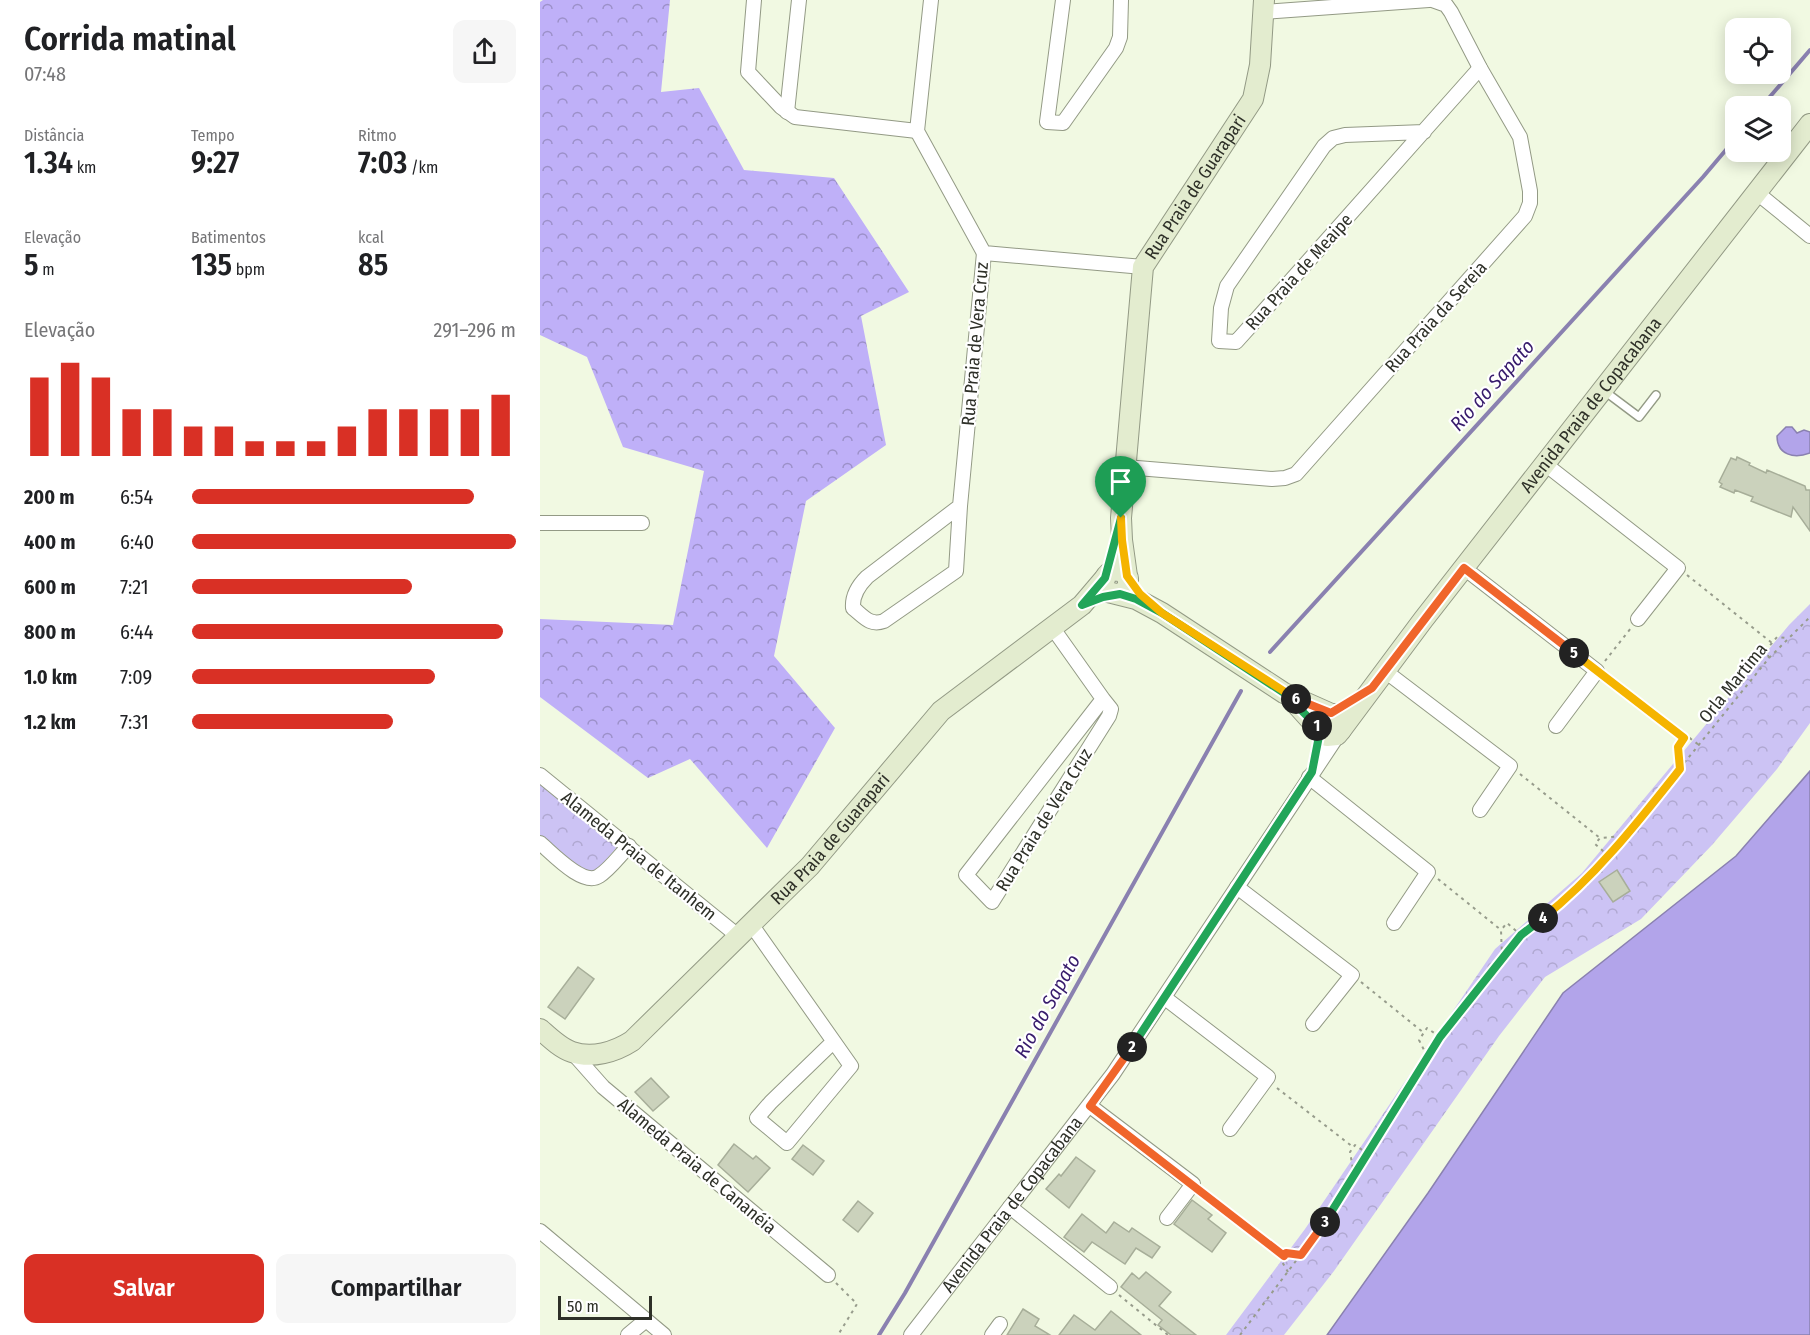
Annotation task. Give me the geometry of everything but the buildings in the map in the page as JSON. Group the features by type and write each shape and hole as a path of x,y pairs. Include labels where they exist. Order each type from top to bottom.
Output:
{"street":[{"path":"754,0 748,72 787,112 804,119 916,131"},
{"path":"787,112 799,0"},
{"path":"932,0 916,131 984,253 1143,267"},
{"path":"1063,0 1047,122 1063,123 1116,48 1120,37 1121,0"},
{"name":"Rua Praia da Sereia","path":"1125,467 1272,479 1296,474 1525,216 1530,203 1520,137 1446,5 1430,0 1263,6"},
{"name":"Rua Praia de Guarapari","path":"1082,605 1123,586 1121,518 1143,267 1253,99 1260,65 1263,6"},
{"name":"Rua Praia de Meaipe","path":"1424,132 1345,135 1333,138 1324,146 1227,286 1221,308 1219,341 1236,342 1424,132 1480,68"},
{"name":"Avenida Praia de Copacabana","path":"911,1335 1090,1106 1165,998 1311,775 1330,725 1372,688 1810,124"},
{"path":"1756,192 1810,236"},
{"name":"Rua Praia de Vera Cruz","path":"960,506 867,577 857,590 853,608 870,622 884,621 956,571 984,253"},
{"path":"1545,464 1678,568 1638,619"},
{"name":"Rua Praia de Guarapari","path":"572,1052 604,1054 620,1049 632,1041 810,866 941,711 1082,605 1105,577 1121,518"},
{"path":"540,523 642,523"},
{"path":"1464,568 1597,671 1556,726"},
{"path":"1105,577 1108,573 1121,570 1123,586 1140,594 1162,613 1330,725"},
{"path":"1052,627 1103,699"},
{"path":"1385,671 1510,766 1480,810"},
{"name":"Rua Praia de Vera Cruz","path":"1103,699 1111,709 1109,716 992,902 966,875 1103,699"},
{"name":"Avenida Praia de Copacabana","path":"1311,775 1330,725"},
{"name":"Alameda Praia de Itanhem","path":"540,775 629,846 744,930 833,1042 851,1066 787,1143 757,1118 833,1042"},
{"path":"1311,775 1428,872 1394,922"},
{"path":"540,843 578,874 588,879 599,876 629,846"},
{"path":"1237,887 1352,975 1313,1024"},
{"path":"1165,998 1268,1077 1230,1129"},
{"path":"540,1029 572,1052"},
{"name":"Alameda Praia de Cananéia","path":"572,1052 603,1088 828,1275"},
{"path":"1090,1106 1193,1184 1167,1218"},
{"path":"1010,1207 1110,1287"},
{"path":"540,1231 664,1335"},
{"path":"628,1335 646,1320"}],"lane":[{"path":"1603,389 1639,417 1656,395"}],"path":[{"path":"1678,568 1772,643"},
{"name":"Orla Martima","path":"1240,1335 1320,1229 1440,1037 1502,957 1521,935 1561,904 1609,856 1769,658 1810,617"},
{"path":"1638,619 1597,671 1684,738 1687,736 1700,745"},
{"path":"1769,658 1766,650 1777,637 1788,638"},
{"path":"1680,769 1678,747 1684,738"},
{"path":"1510,766 1600,838 1626,836"},
{"path":"1600,838 1595,844 1609,856"},
{"path":"1428,872 1501,930"},
{"path":"1502,957 1501,930 1507,923 1521,935"},
{"path":"1352,975 1424,1033"},
{"path":"1427,1056 1419,1040 1427,1028 1440,1037"},
{"path":"1268,1077 1278,1089 1353,1147 1355,1145 1368,1154"},
{"path":"1353,1147 1350,1152 1354,1176"},
{"path":"1193,1184 1284,1256"},
{"path":"1288,1272 1281,1260 1286,1253 1301,1255"},
{"path":"828,1275 857,1304 838,1335"},
{"path":"1110,1287 1168,1335"}],"green space":[{"path":"543,0 670,0 661,92 699,88 744,170 834,178 909,292 861,316 886,445 806,501 774,656 835,728 767,848 690,759 648,778 540,697 540,619 673,625 704,471 623,447 587,357 540,335 540,2"},
{"path":"1810,604 1810,723 1777,769 1712,845 1641,919 1545,977 1499,1036 1334,1271 1284,1335 1226,1335 1305,1229 1495,949 1582,873 1789,625"},
{"path":"540,783 618,846 598,869 588,873 579,869 540,836"}],"shaded area":[{"path":"1786,427 1792,427 1797,433 1804,430 1810,432 1810,453 1798,456 1788,454 1780,448 1777,436"},
{"path":"1810,771 1810,1335 1327,1335 1428,1193 1563,993 1736,856"}],"waterway":[{"name":"Rio do Sapato","path":"1771,96 1810,50"},
{"name":"Rio do Sapato","path":"1270,652 1725,151"},
{"name":"Rio do Sapato","path":"879,1335 905,1293 1241,691"}],"route":[{"path":"1121,518 1105,578 1082,605 1103,597 1120,594 1136,599 1162,613 1284,693 1310,717 1320,731 1316,758 1309,777 1165,998 1090,1106 1284,1256 1286,1253 1301,1255 1368,1154 1440,1037 1521,935 1578,888 1626,836 1680,769 1678,747 1684,738 1464,568 1372,688 1331,713 1315,708 1284,693 1223,653 1162,613 1140,594 1127,576 1121,518"}]}
